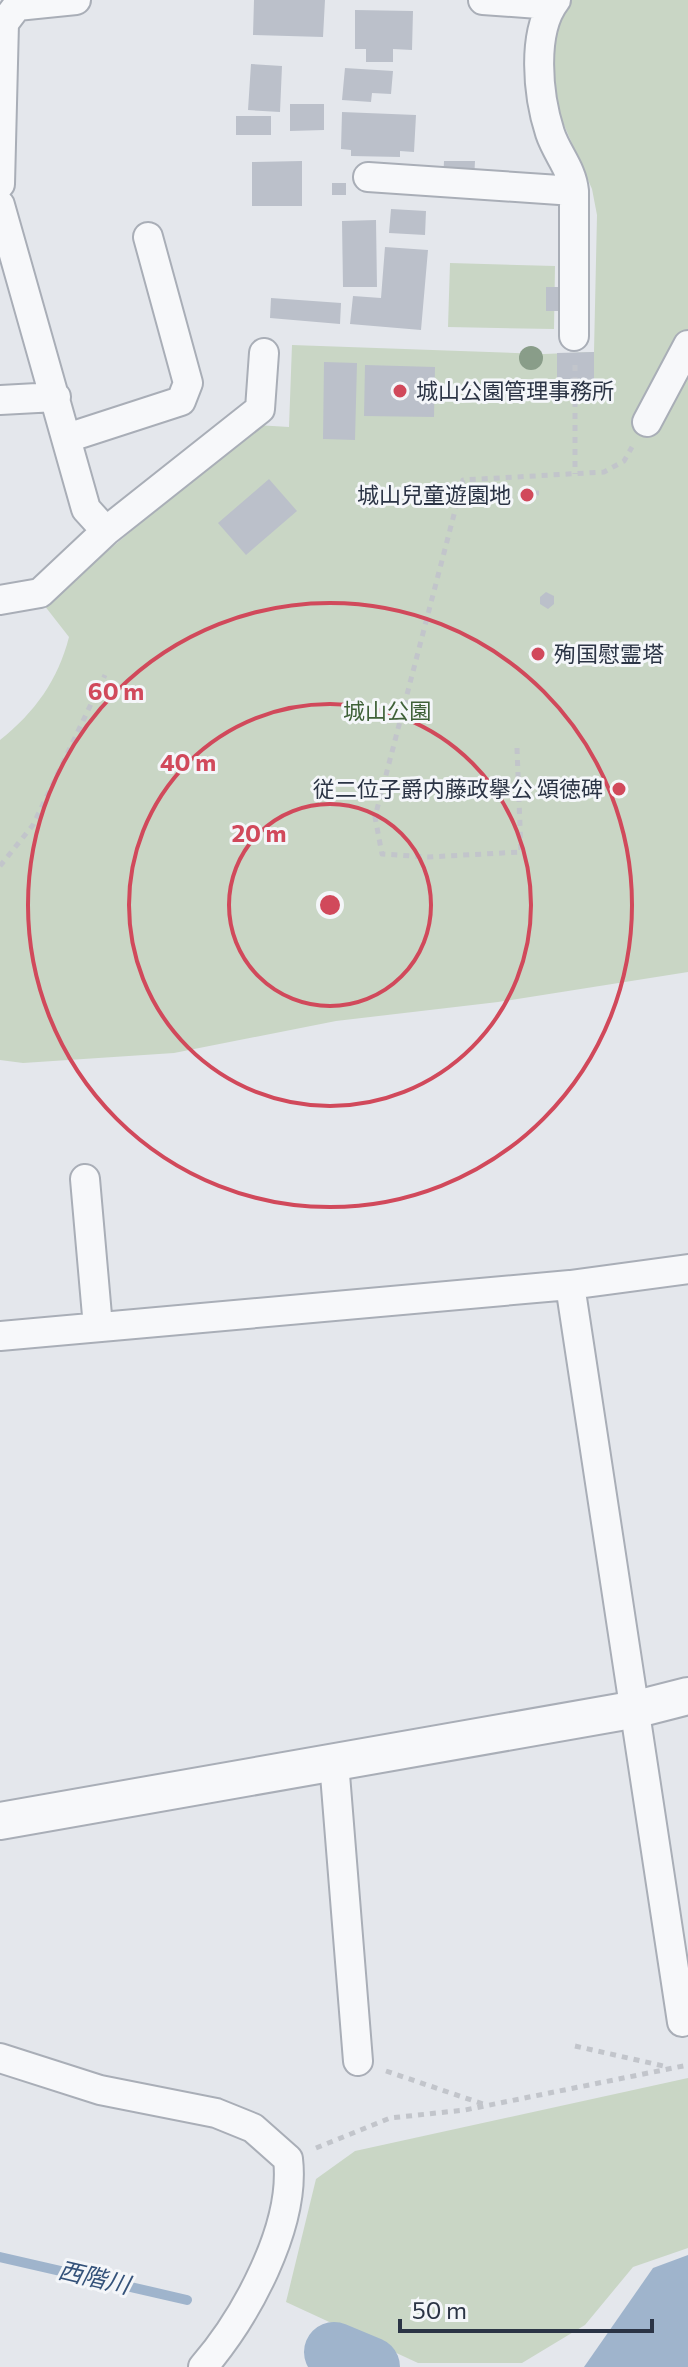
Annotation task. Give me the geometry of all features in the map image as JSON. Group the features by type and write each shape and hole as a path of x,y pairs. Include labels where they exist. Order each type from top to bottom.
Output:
{"street":[{"path":"0,184 4,23 17,6 76,0"},
{"path":"483,0 554,2"},
{"path":"554,2 545,15 540,60 550,134 573,180 574,336"},
{"path":"368,177 574,191"},
{"path":"0,205 86,509 106,531"},
{"path":"67,438 181,401 188,383 148,237"},
{"path":"647,422 688,345"},
{"path":"0,600 40,593 106,531 260,409 264,353"},
{"path":"0,400 56,397"},
{"path":"85,1179 98,1327"},
{"path":"0,1336 570,1285 688,1269"},
{"path":"570,1285 637,1709 682,2022"},
{"path":"0,1821 637,1709 688,1696"},
{"path":"334,1762 358,2061"},
{"path":"0,2058 100,2090 216,2113 253,2128 288,2159 291,2185 283,2217 256,2286 223,2344 203,2367"}],"path":[{"path":"575,389 575,474"},
{"path":"517,748 521,852 428,857 382,854 375,817 463,480 604,472 624,461 647,422"},
{"path":"0,866 33,825 105,675"},
{"path":"575,2046 673,2068"},
{"path":"358,2061 489,2105"},
{"path":"288,2159 390,2118 489,2105 688,2065"}],"green space":[{"name":"城山公園","path":"572,0 688,0 688,972 498,1002 336,1021 174,1053 23,1063 0,1060 0,740 44,694 64,653 69,637 44,605 256,425 289,427 292,345 544,354 594,352 597,215 592,189 550,93 553,31"},
{"path":"450,263 555,266 554,329 448,327"},
{"path":"688,2078 688,2248 633,2267 585,2325 522,2363 418,2363 286,2302 316,2179 355,2151"}],"water":[{"path":"688,2255 688,2367 584,2367 653,2268"}],"building":[{"path":"254,0 325,0 323,37 253,35"},
{"path":"355,10 413,11 412,50 393,49 393,62 366,62 366,49 355,49"},
{"path":"251,64 282,66 280,112 248,110"},
{"path":"345,68 393,71 391,94 372,93 371,102 342,100"},
{"path":"290,104 324,104 324,130 290,131"},
{"path":"342,112 416,115 414,152 400,151 400,157 351,156 351,150 341,149"},
{"path":"236,116 271,116 271,135 236,135"},
{"path":"302,161 302,206 252,206 252,162"},
{"path":"444,161 475,161 474,181 443,181"},
{"path":"332,183 346,183 346,195 332,195"},
{"path":"391,209 426,211 425,235 389,233"},
{"path":"376,220 377,287 343,287 342,221"},
{"path":"385,247 428,250 421,330 350,324 353,296 381,298"},
{"path":"546,287 562,287 561,311 546,311"},
{"path":"271,298 341,303 340,324 270,318"},
{"path":"594,352 594,382 557,382 557,353"},
{"path":"324,362 357,363 355,440 323,439"},
{"name":"城山公園管理事務所","path":"365,365 435,367 434,417 364,416"},
{"path":"269,479 297,511 246,555 218,523"},
{"path":"546,592 554,596 554,604 548,609 540,604 540,597"}],"waterway":[{"name":"西階川","path":"0,2257 187,2300"},
{"name":"西階川","path":"334,2352 370,2367"}],"place":[{"name":"城山公園管理事務所","path":"400,391"},
{"name":"城山兒童遊園地","path":"527,495"},
{"name":"殉国慰霊塔","path":"538,654"},
{"name":"従二位子爵内藤政擧公 頌徳碑","path":"619,789"}]}
